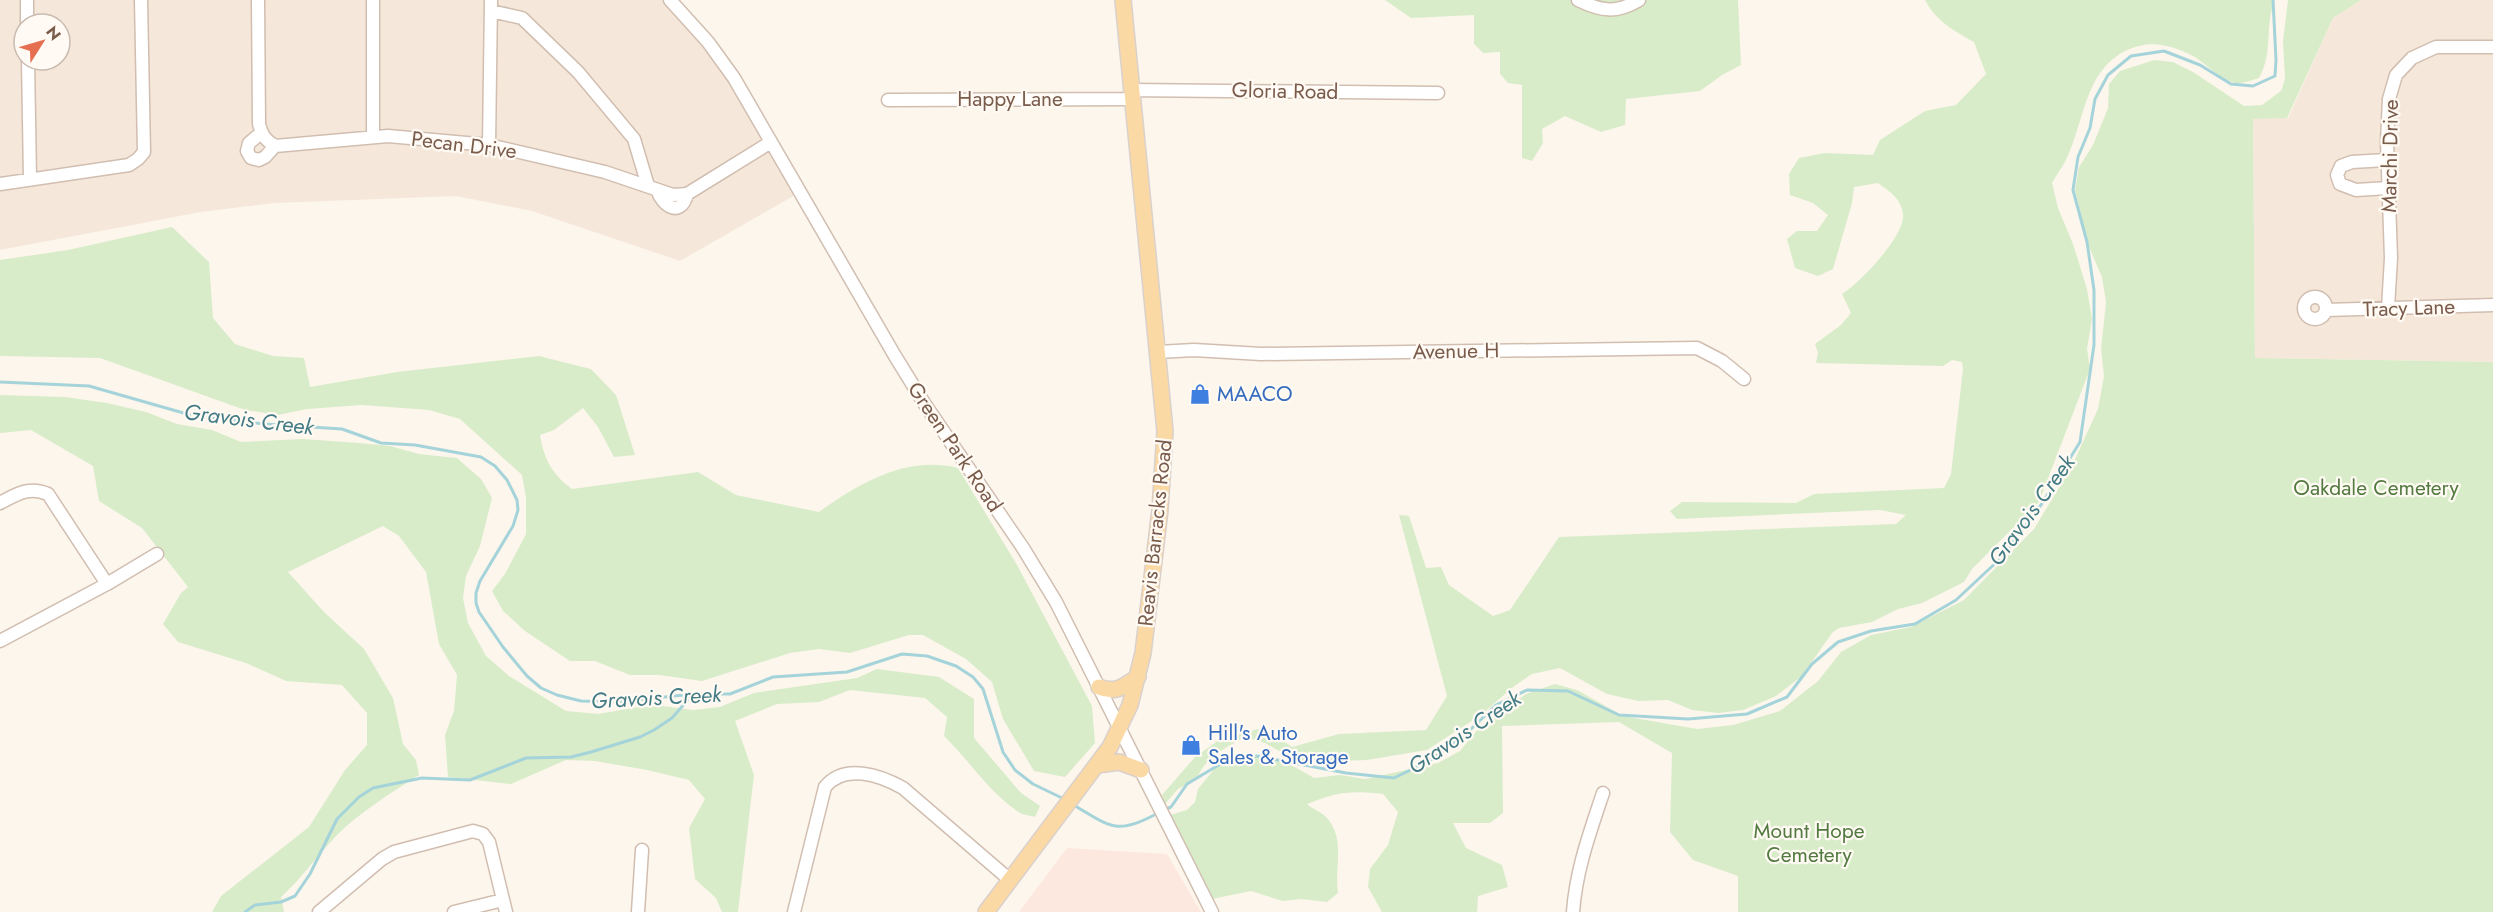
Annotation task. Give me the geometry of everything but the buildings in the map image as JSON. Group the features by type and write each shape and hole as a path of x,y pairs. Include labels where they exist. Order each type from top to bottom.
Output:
{"main road":[{"name":"Reavis Barracks Road","path":"986,912 1095,767 1120,728 1138,677 1165,465 1165,424 1122,0"},
{"path":"1100,687 1108,691 1117,690 1138,677"},
{"path":"1095,767 1119,762 1141,770"}],"street":[{"path":"0,184 129,165 144,152 141,0"},
{"name":"Pecan Drive","path":"258,0 268,140 373,136 489,145 605,172 673,195 687,194 771,142"},
{"path":"373,136 374,0"},
{"name":"Green Park Road","path":"670,0 722,60 857,294 914,387 1041,576 1100,687 1212,912"},
{"path":"1578,0 1598,10 1626,8 1639,0"},
{"path":"489,145 491,5 522,18 579,72 634,139 653,188"},
{"name":"Marchi Drive","path":"2388,308 2391,258 2386,160 2389,99 2396,75 2420,52 2436,47 2493,47"},
{"path":"28,72 30,179"},
{"name":"Gloria Road","path":"1132,94 1438,93"},
{"name":"Happy Lane","path":"888,100 1132,94"},
{"path":"2386,160 2352,162 2341,166 2337,175 2340,184 2350,188 2388,188"},
{"name":"Tracy Lane","path":"2326,310 2493,305"},
{"name":"Avenue H","path":"1158,352 1194,350 1261,354 1697,348 1722,360 1744,379"},
{"path":"0,503 25,490 38,490 48,494 107,584"},
{"path":"0,641 107,584 157,554"},
{"path":"794,912 825,787 831,779 851,772 890,781 903,788 1010,880"},
{"path":"1573,912 1574,892 1583,852 1603,793"},
{"path":"319,912 382,859 394,852 473,831 483,834 489,842 505,906 454,912"},
{"path":"638,912 642,850"}],"shaded area":[{"path":"0,0 663,0 714,57 732,81 795,195 680,261 532,211 456,196 275,203 201,212 0,250"},
{"path":"2361,0 2493,0 2493,362 2255,358 2253,118 2288,118 2333,18"},
{"path":"1067,848 1167,854 1201,912 1019,912"}],"green space":[{"path":"1385,0 1738,0 1741,65 1700,91 1626,99 1625,125 1601,132 1565,116 1542,129 1543,143 1532,161 1522,158 1522,85 1508,83 1500,74 1500,52 1483,53 1474,44 1474,15 1411,18"},
{"path":"1925,0 2275,0 2270,19 2264,68 2259,78 2236,83 2219,75 2193,56 2169,46 2153,44 2127,50 2113,59 2094,84 2066,160 2052,183 2058,208 2073,244 2087,289 2092,319 2087,349 2090,369 2039,502 1972,569 1964,582 1922,603 1898,609 1872,622 1839,628 1832,633 1802,676 1776,696 1743,710 1718,713 1692,710 1668,700 1638,701 1607,694 1560,668 1532,674 1481,715 1427,750 1367,760 1311,762 1288,756 1265,743 1245,737 1210,759 1197,779 1178,789 1165,804 1162,795 1195,757 1219,740 1258,729 1273,734 1292,747 1339,734 1426,730 1447,696 1399,515 1409,516 1426,568 1441,567 1449,585 1493,616 1510,610 1559,537 1896,524 1906,515 1880,510 1677,519 1670,511 1682,502 1796,503 1814,494 1944,488 1951,474 1962,362 1952,360 1943,366 1816,363 1818,353 1815,344 1841,325 1851,313 1842,294 1870,270 1897,234 1903,214 1897,200 1878,183 1854,187 1852,203 1833,269 1818,276 1795,268 1787,239 1797,231 1817,231 1828,215 1813,203 1790,195 1789,174 1799,158 1825,153 1873,155 1880,140 1925,111 1956,105 1986,74 1974,42 1940,20"},
{"path":"2288,0 2361,0 2333,18 2287,118 2253,119 2255,358 2493,362 2493,912 1738,912 1738,876 1693,860 1670,832 1672,753 1619,722 1502,726 1503,813 1490,823 1453,823 1466,848 1502,865 1508,887 1478,896 1477,912 1382,912 1368,887 1370,869 1388,845 1398,812 1383,794 1362,792 1344,793 1307,804 1327,818 1336,835 1338,893 1327,902 1301,899 1283,901 1251,891 1212,899 1170,815 1187,810 1195,802 1198,789 1220,762 1239,754 1266,757 1295,767 1314,778 1340,775 1365,779 1438,763 1460,751 1479,728 1526,694 1555,684 1577,690 1623,716 1697,729 1733,725 1780,711 1818,681 1841,652 1871,635 1911,627 1964,600 2034,529 2071,468 2098,409 2104,376 2101,349 2106,302 2102,277 2087,242 2075,190 2079,167 2093,145 2108,108 2109,84 2120,71 2154,60 2173,62 2193,72 2244,106 2262,105 2281,91 2285,79 2283,41"},
{"path":"172,227 209,262 213,318 235,344 273,356 304,358 310,387 397,372 539,356 591,369 616,395 635,455 614,457 598,427 583,408 554,430 540,435 550,466 572,489 698,472 736,495 819,512 850,491 884,474 920,465 958,468 1017,565 1092,706 1095,743 1065,777 1034,771 1003,719 992,682 966,659 923,635 909,635 850,653 819,649 790,653 702,681 659,675 630,675 595,661 570,661 525,631 503,611 492,591 505,574 526,534 526,498 522,475 460,419 429,410 362,405 307,409 278,415 245,410 100,358 0,356 0,260 68,250"},
{"path":"0,395 65,397 107,403 146,412 177,424 212,430 241,442 303,439 359,443 457,458 481,479 492,498 480,546 466,576 463,598 468,623 486,656 509,676 566,711 598,714 638,707 663,706 693,710 720,707 754,693 857,678 877,669 939,677 974,699 974,738 1021,793 1040,806 1035,817 1023,814 997,794 944,736 947,717 925,698 850,690 819,702 777,704 735,721 754,775 738,912 722,912 716,898 695,879 689,828 705,799 689,780 595,761 566,760 511,784 448,777 445,735 454,711 457,675 439,644 426,572 399,536 383,526 288,572 324,612 364,649 393,698 403,744 416,760 419,775 366,811 337,835 281,897 284,912 212,912 221,896 309,827 345,770 367,745 367,713 342,685 286,681 246,663 178,642 163,624 181,593 188,587 142,528 99,501 93,466 31,430 0,433"}],"waterway":[{"name":"Gravois Creek","path":"1164,810 1171,807 1187,784 1227,760 1257,756 1346,773 1394,778 1431,760 1466,734 1496,705 1527,690 1568,691 1619,715 1688,719 1747,714 1787,697 1812,664 1838,642 1871,631 1915,624 1956,600 2002,557 2041,505 2080,442 2094,345 2094,290 2087,242 2073,190 2078,157 2090,128 2095,99 2108,75 2131,56 2164,51 2200,65 2231,84 2253,86 2275,76 2273,0"},
{"name":"Gravois Creek","path":"0,382 89,386 194,416 264,424 342,429 381,443 415,445 481,457 495,466 507,480 517,500 518,510 513,526 480,581 476,603 479,612 503,647 527,676 541,688 581,701 617,702 693,694 730,694 773,677 847,672 902,654 927,656 956,666 973,677 983,689 1003,752 1015,770 1033,784 1064,799"},
{"path":"245,912 255,905 281,902 295,896 310,874 337,819 359,797 373,788 422,778 470,780 526,758 571,757 591,752 640,737 654,730 672,718 693,694"},
{"name":"Gravois Creek","path":"1072,804 1114,826 1132,825 1158,813"}],"place":[{"name":"MAACO","path":"1200,394"},
{"name":"Hill's Auto Sales & Storage","path":"1191,745"}],"park label":[{"name":"Oakdale Cemetery","path":"2376,488"},
{"name":"Mount Hope Cemetery","path":"1809,843"}]}
